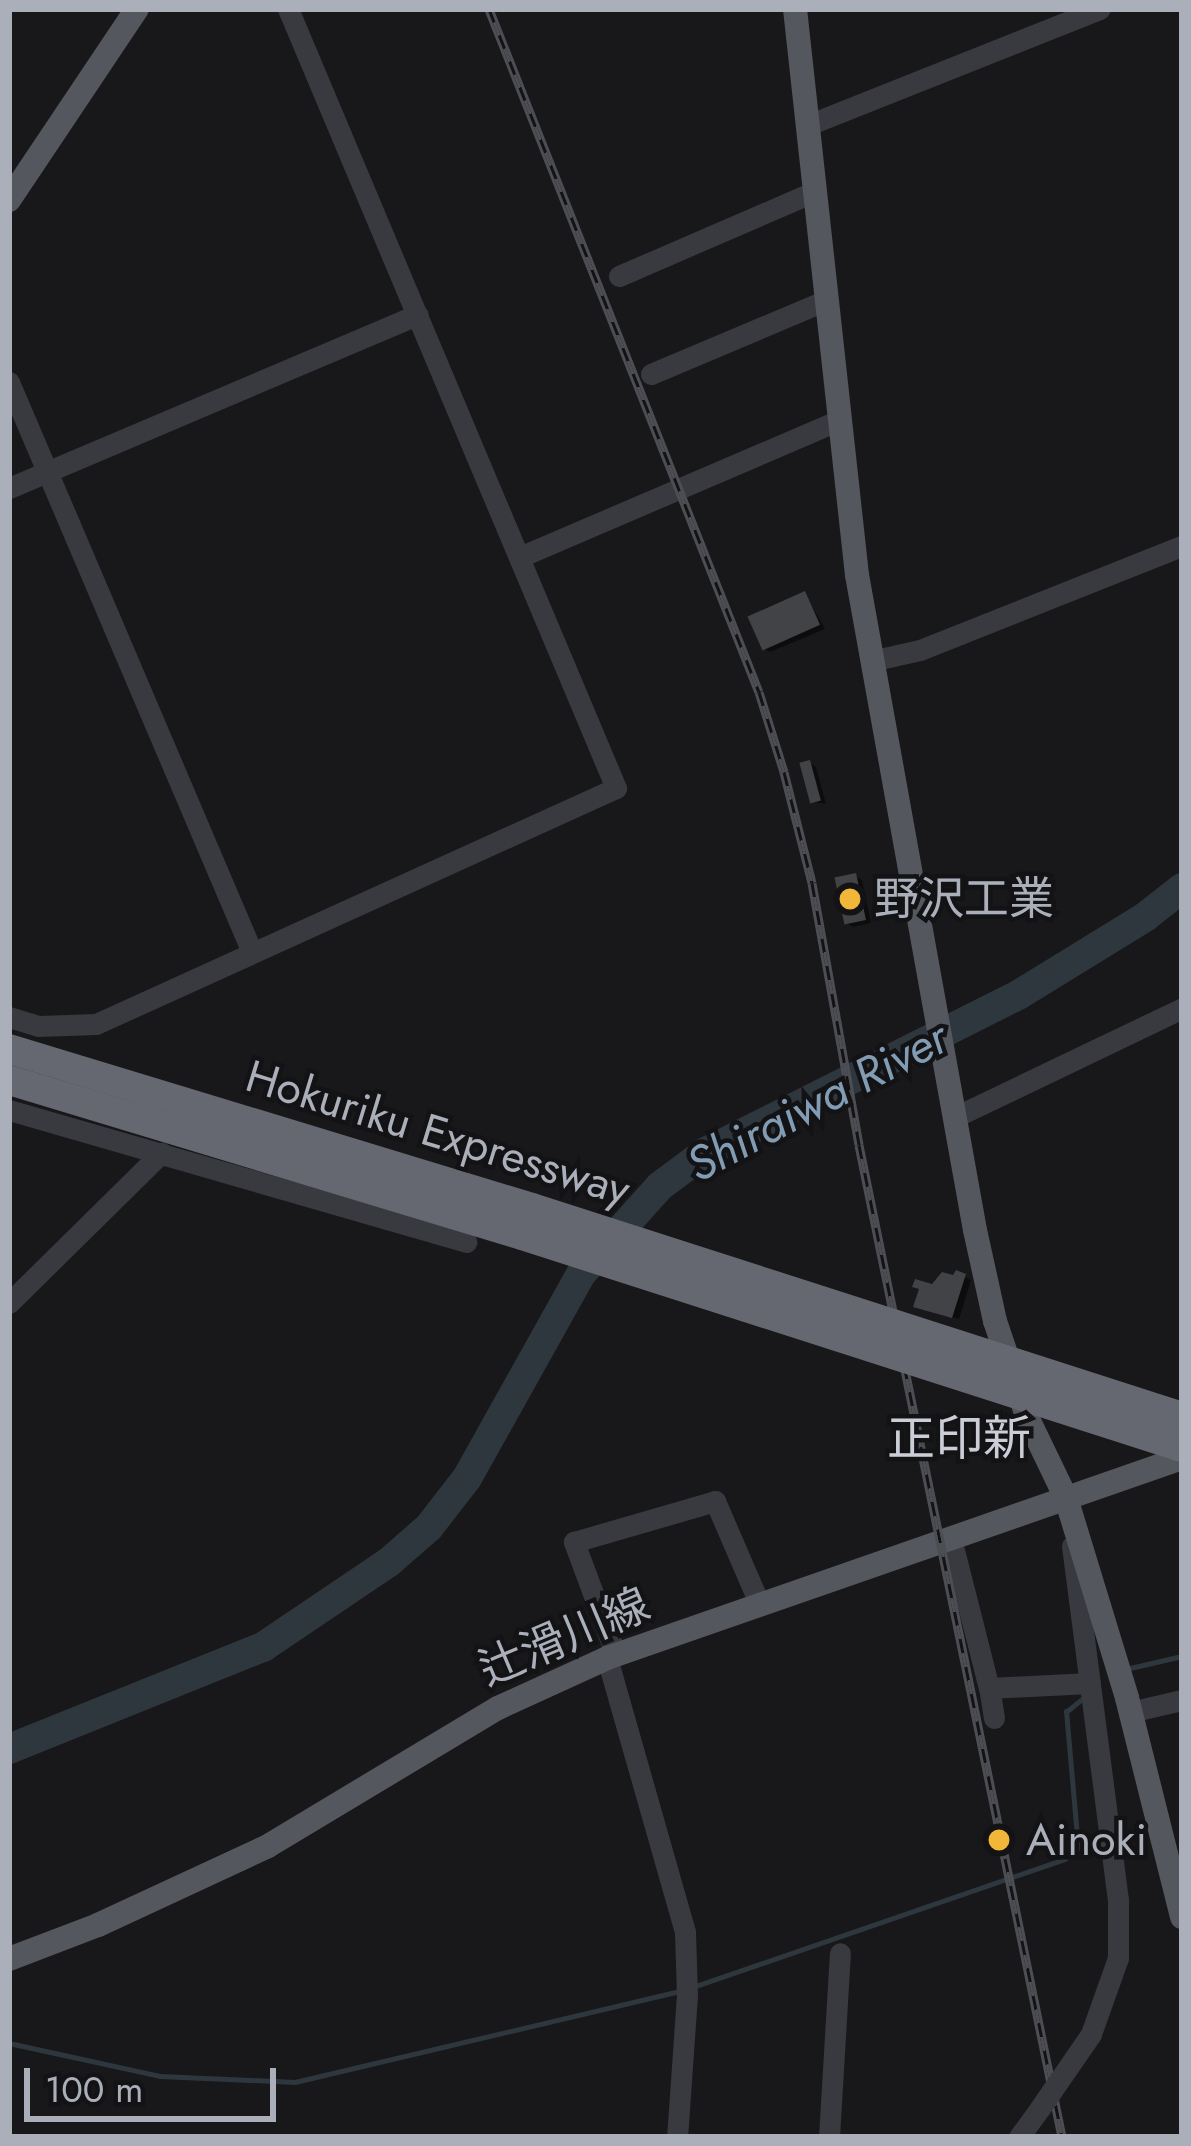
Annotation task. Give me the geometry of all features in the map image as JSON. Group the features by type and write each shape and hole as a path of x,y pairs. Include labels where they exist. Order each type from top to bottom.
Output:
{"highway":[{"name":"Hokuriku Expressway","path":"9,1049 746,1274 1182,1417"},
{"name":"Hokuriku Expressway","path":"9,1080 737,1302 1181,1457"}],"main road":[{"path":"9,200 137,9"},
{"path":"795,9 871,662 995,1321 1028,1419 1066,1498 1176,1869 1182,1917"},
{"name":"辻滑川線","path":"9,1959 98,1925 268,1846 498,1708 612,1656 1181,1457"}],"street":[{"path":"9,1017 38,1026 96,1024 616,788 288,9"},
{"path":"808,125 1100,9"},
{"path":"619,276 815,190"},
{"path":"651,374 826,300"},
{"path":"9,488 418,314"},
{"path":"9,382 252,952"},
{"path":"522,556 840,420"},
{"path":"871,662 920,650 1182,546"},
{"path":"955,1117 1182,1008"},
{"path":"9,1110 466,1242"},
{"path":"9,1304 161,1154"},
{"path":"1019,2137 1091,2034 1118,1958 1118,1899 1066,1498"},
{"path":"677,2137 687,1995 685,1932 612,1656 574,1543 716,1502 760,1605"},
{"path":"954,1550 994,1718"},
{"path":"988,1688 1090,1683"},
{"path":"1130,1712 1182,1700"},
{"path":"829,2137 840,1953"}],"building":[{"path":"805,591 820,625 762,650 747,617"},
{"path":"810,760 821,801 810,803 799,763"},
{"name":"野沢工業","path":"856,873 866,920 844,925 834,878"},
{"path":"956,1270 966,1274 952,1318 913,1307 919,1289 912,1287 915,1279 932,1284 942,1272 953,1275"}],"waterway":[{"name":"Shiraiwa River","path":"9,1749 263,1647 389,1562 429,1527 467,1478 581,1274 660,1186 706,1152 1020,994 1145,917 1182,888"},
{"path":"1126,1669 1182,1656"},
{"path":"696,1986 1065,1859 1078,1848 1066,1712 1082,1699"},
{"path":"9,2043 160,2076 295,2082 679,1991"}],"railway":[{"path":"489,9 759,692 784,772 812,883 859,1145 1062,2137"}],"place":[{"name":"野沢工業","path":"850,899"},
{"name":"Ainoki","path":"999,1840"}],"district":[{"name":"正印新","path":"959,1439"}]}
